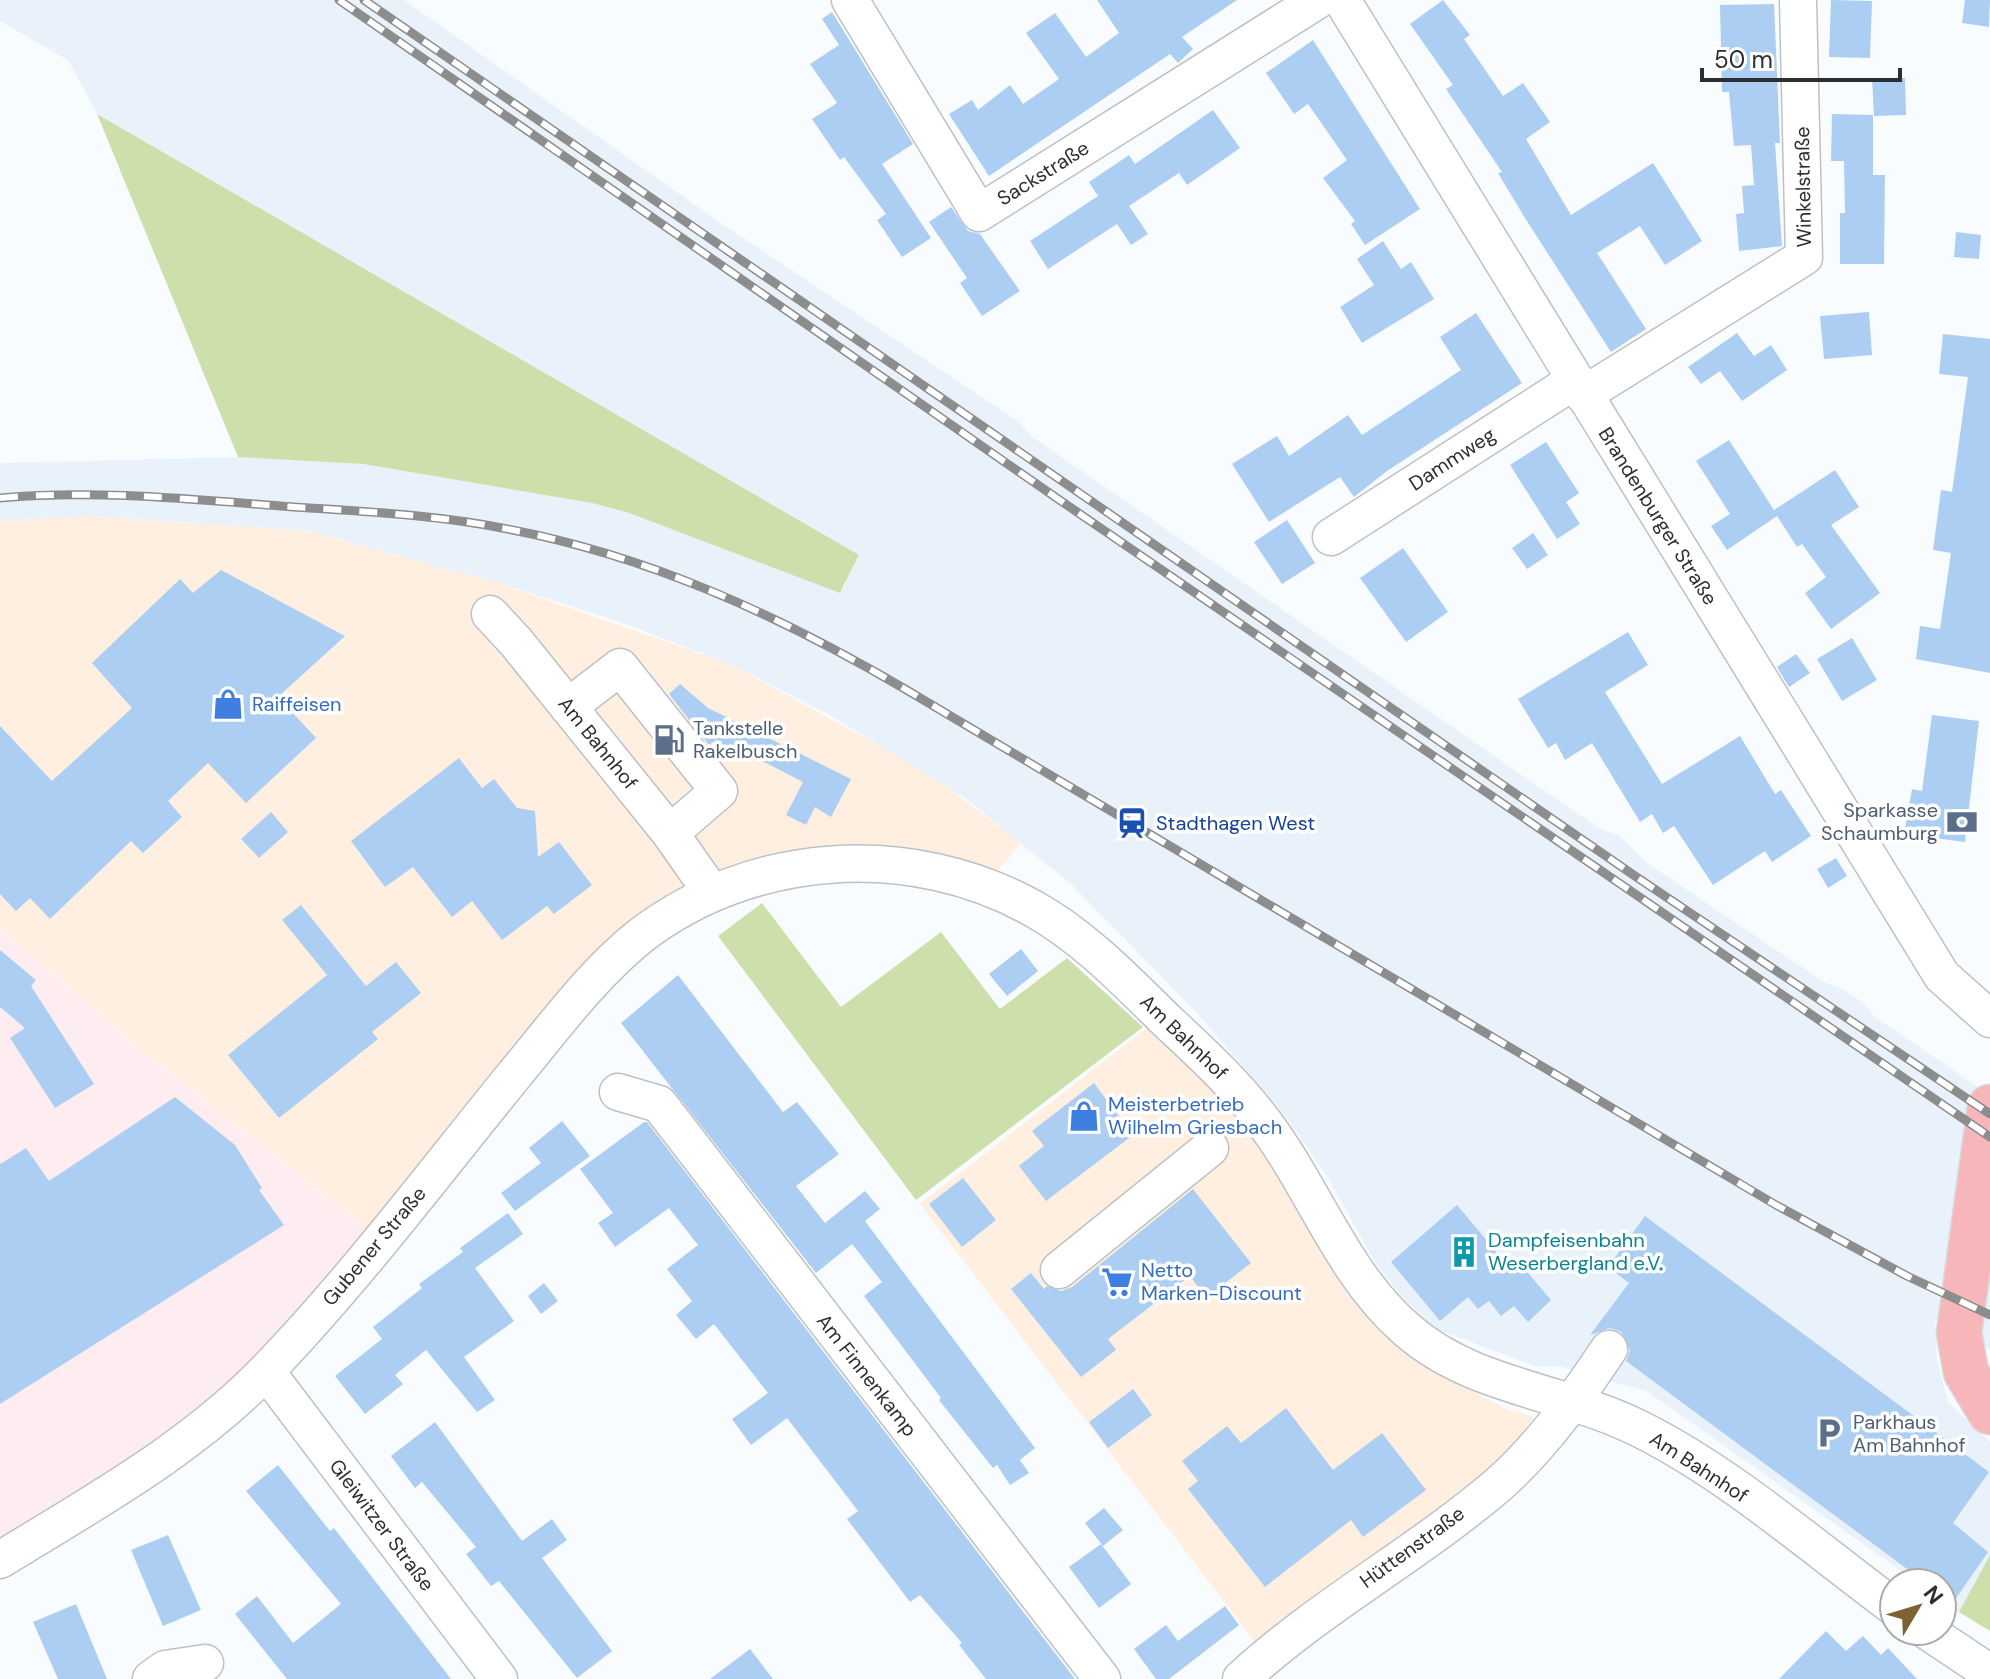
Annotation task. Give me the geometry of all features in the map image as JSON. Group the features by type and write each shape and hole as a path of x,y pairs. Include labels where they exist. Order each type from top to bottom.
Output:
{"main road":[{"path":"1990,1107 1959,1333 1966,1372 1990,1412"}],"street":[{"name":"Sackstraße","path":"850,0 979,213 1318,0"},
{"name":"Brandenburger Straße","path":"1342,0 1942,976 1990,1019"},
{"name":"Winkelstraße","path":"1579,388 1804,257 1798,0"},
{"name":"Dammweg","path":"1331,537 1579,388"},
{"name":"Am Bahnhof","path":"490,614 670,833 712,893 791,870 847,863 895,864 987,887 1037,911 1082,943 1127,982 1238,1090 1286,1152 1346,1258 1367,1287 1405,1328 1445,1359 1491,1380 1637,1427 1696,1460 1878,1595"},
{"path":"568,707 620,667 719,791 670,833"},
{"name":"Gubener Straße","path":"0,1560 146,1470 217,1417 266,1371 365,1257 580,994 639,938 712,893"},
{"name":"Am Finnenkamp","path":"618,1092 659,1104 1102,1679"},
{"path":"1059,1270 1210,1148"},
{"name":"Hüttenstraße","path":"1241,1679 1281,1642 1499,1484 1572,1404 1609,1349"},
{"name":"Gleiwitzer Straße","path":"266,1371 499,1679"},
{"path":"1951,1647 1990,1673"},
{"path":"151,1679 165,1669 205,1663"}],"shaded area":[{"path":"0,0 404,0 722,224 1019,422 1031,436 1600,829 1618,835 1647,863 1824,982 1843,989 1865,1004 1875,1017 1990,1095 1990,1350 1935,1320 1937,1360 1948,1402 1990,1442 1990,1555 1959,1612 1958,1567 1895,1567 1648,1392 1560,1366 1537,1367 1442,1331 1429,1323 1402,1297 1376,1264 1327,1176 1281,1110 1196,1012 1071,884 965,798 831,716 728,663 620,622 499,583 309,531 90,516 0,521 0,463 237,457 363,464 592,503 629,513 841,593 859,556 97,114 69,61 0,21"},
{"path":"90,516 309,531 499,583 728,663 926,771 1021,843 976,897 851,874 746,895 644,945 372,1232 142,1051 0,928 0,521"},
{"path":"0,928 142,1051 372,1232 213,1399 137,1456 0,1541"},
{"path":"1153,1023 1208,1075 1447,1377 1504,1408 1534,1417 1491,1474 1260,1649 920,1204"}],"green space":[{"path":"97,114 859,555 840,593 629,513 592,503 363,464 238,457"},
{"path":"762,903 841,1007 941,932 1000,1009 1067,958 1143,1027 916,1200 718,936"},
{"path":"1990,1555 1990,1631 1959,1612"}],"building":[{"path":"1097,0 1237,0 1182,37 1193,49 1178,63 1170,54 989,176 949,114 972,100 978,110 1010,85 1023,104 1059,79 1026,33 1055,13 1086,57 1119,33"},
{"path":"1443,0 1470,35 1464,39 1503,96 1523,83 1550,122 1526,139 1571,215 1653,163 1702,241 1665,265 1640,226 1597,253 1646,329 1611,352 1525,218 1498,173 1502,172 1446,89 1453,85 1410,24"},
{"path":"1831,0 1872,1 1870,58 1829,57"},
{"path":"1965,0 1990,0 1989,27 1962,23"},
{"path":"1774,4 1780,143 1775,143 1782,246 1739,251 1736,214 1744,213 1742,186 1754,185 1751,145 1734,146 1729,92 1722,92 1720,5"},
{"path":"832,12 913,144 882,164 931,238 902,257 877,220 886,214 844,157 840,160 812,119 837,103 810,64 839,45 822,19"},
{"path":"1313,40 1420,209 1365,245 1351,224 1355,221 1323,178 1347,160 1308,104 1294,114 1266,73"},
{"path":"1905,78 1906,115 1874,116 1872,79"},
{"path":"1213,110 1240,148 1187,185 1179,173 1129,206 1148,234 1131,245 1117,224 1048,269 1030,241 1098,196 1089,182 1129,155 1135,164"},
{"path":"1832,114 1873,115 1873,175 1885,175 1884,264 1840,264 1840,213 1845,213 1844,161 1831,161"},
{"path":"951,207 968,231 980,234 1020,291 982,316 960,283 967,278 929,222"},
{"path":"1956,232 1981,235 1979,259 1954,257"},
{"path":"1383,241 1401,269 1411,262 1434,299 1362,343 1340,307 1374,285 1357,259"},
{"path":"1869,312 1872,355 1824,359 1820,316"},
{"path":"1476,313 1522,383 1387,471 1354,497 1340,477 1269,522 1232,464 1277,436 1289,456 1348,415 1362,435 1461,370 1440,337"},
{"path":"1737,333 1754,356 1771,345 1787,370 1742,401 1720,371 1701,384 1688,367"},
{"path":"1943,334 1990,339 1990,673 1916,659 1920,626 1940,629 1951,553 1933,550 1941,490 1952,492 1968,377 1939,374"},
{"path":"1729,440 1774,510 1835,470 1859,507 1831,525 1880,593 1831,629 1805,593 1826,577 1802,544 1797,547 1777,516 1727,550 1711,526 1730,514 1696,461"},
{"path":"1546,442 1579,493 1566,502 1580,524 1557,539 1510,465"},
{"path":"1287,520 1315,563 1282,584 1254,542"},
{"path":"1533,533 1548,555 1527,569 1512,548"},
{"path":"1403,548 1448,612 1406,642 1360,578"},
{"path":"221,570 345,636 278,697 316,738 246,803 208,763 168,801 182,817 143,853 131,841 50,919 30,898 16,911 0,894 0,726 52,781 132,708 92,663 180,579 193,593"},
{"path":"1628,632 1648,665 1605,692 1662,784 1740,736 1775,794 1781,790 1811,836 1772,862 1765,851 1713,885 1674,826 1663,833 1652,814 1640,822 1592,743 1565,760 1556,743 1548,748 1518,699"},
{"path":"1852,638 1877,680 1842,701 1817,659"},
{"path":"1796,654 1810,673 1789,687 1777,667"},
{"path":"680,684 708,708 851,779 831,817 815,807 806,825 786,815 803,782 735,747 733,752 713,742 709,745 669,694"},
{"path":"1932,715 1979,721 1965,842 1904,834 1912,789 1922,791"},
{"path":"459,758 482,788 494,779 517,808 535,811 538,857 559,842 592,885 554,914 547,906 502,940 472,901 452,917 413,867 385,887 351,841"},
{"path":"271,812 288,832 259,858 241,839"},
{"path":"1836,858 1847,876 1828,888 1817,869"},
{"path":"301,905 366,986 396,962 421,993 372,1032 378,1039 279,1118 228,1055 327,975 282,920"},
{"path":"1021,949 1038,971 1007,996 989,974"},
{"path":"0,950 36,980 31,986 94,1084 55,1108 10,1038 25,1028 0,1007"},
{"path":"678,975 783,1112 797,1102 839,1154 796,1186 825,1223 865,1191 880,1209 865,1221 1035,1448 1020,1460 1029,1473 1010,1485 997,1465 993,1468 939,1400 941,1398 864,1296 882,1282 852,1244 816,1273 621,1023"},
{"path":"1094,1083 1133,1135 1046,1201 1019,1166 1044,1146 1032,1131"},
{"path":"175,1097 235,1145 262,1188 259,1190 284,1225 0,1404 0,1164 26,1148 49,1181"},
{"path":"562,1121 590,1156 515,1211 501,1193 541,1163 529,1148"},
{"path":"644,1122 1075,1679 986,1679 959,1645 962,1643 920,1595 910,1602 847,1519 858,1511 787,1418 751,1445 732,1419 768,1393 714,1324 696,1339 676,1315 692,1301 667,1269 698,1245 669,1208 615,1247 598,1223 613,1213 580,1169"},
{"path":"963,1178 996,1220 962,1247 929,1204"},
{"name":"Netto Marken-Discount","path":"1193,1189 1251,1263 1206,1298 1190,1276 1108,1339 1116,1350 1081,1377 1011,1289 1031,1273 1044,1289 1047,1286 1061,1291 1072,1287"},
{"name":"Dampfeisenbahn Weserbergland e.V.","path":"1457,1205 1515,1274 1523,1267 1551,1300 1528,1322 1514,1306 1501,1316 1489,1301 1478,1309 1468,1297 1440,1321 1391,1262"},
{"path":"508,1213 523,1234 475,1268 514,1321 464,1357 495,1400 477,1412 426,1350 395,1375 403,1384 365,1414 335,1376 382,1339 373,1327 422,1288 419,1284 463,1252 460,1248"},
{"name":"Parkhaus Am Bahnhof","path":"1645,1216 1989,1472 1953,1523 1988,1552 1958,1595 1958,1567 1904,1567 1626,1361 1630,1350 1621,1332 1610,1328 1590,1335 1629,1283 1608,1267"},
{"path":"544,1283 558,1301 541,1314 528,1296"},
{"path":"1133,1389 1152,1415 1108,1448 1089,1422"},
{"path":"1286,1408 1333,1470 1382,1433 1426,1490 1363,1537 1351,1520 1265,1587 1188,1489 1198,1481 1182,1461 1227,1426 1241,1443"},
{"path":"435,1422 522,1541 552,1519 567,1540 542,1558 612,1651 577,1678 499,1581 491,1586 466,1554 476,1547 422,1482 415,1488 391,1456"},
{"path":"278,1465 330,1531 334,1528 451,1679 287,1679 235,1614 257,1596 293,1643 341,1604 246,1491"},
{"path":"1104,1508 1123,1530 1103,1546 1085,1523"},
{"path":"168,1535 201,1610 163,1626 131,1550"},
{"path":"1101,1544 1131,1584 1099,1608 1069,1567"},
{"path":"76,1604 107,1679 58,1679 33,1622"},
{"path":"1225,1606 1239,1625 1169,1679 1156,1679 1134,1649 1166,1625 1178,1641"},
{"path":"1826,1631 1846,1651 1863,1636 1881,1655 1888,1648 1917,1679 1779,1679"},
{"path":"750,1649 773,1679 710,1679"}],"railway":[{"path":"339,0 1061,501 1990,1137"},
{"path":"364,0 1635,876 1990,1114"},
{"path":"0,498 134,496 444,519 502,528 609,554 711,591 809,636 905,689 1776,1205 1907,1276 1990,1315"}],"place":[{"name":"Raiffeisen","path":"228,704"},
{"name":"Tankstelle Rakelbusch","path":"669,740"},
{"name":"Sparkasse Schaumburg","path":"1962,822"},
{"name":"Stadthagen West","path":"1132,823"},
{"name":"Meisterbetrieb Wilhelm Griesbach","path":"1084,1116"},
{"name":"Dampfeisenbahn Weserbergland e.V.","path":"1464,1252"},
{"name":"Netto Marken-Discount","path":"1117,1282"},
{"name":"Parkhaus Am Bahnhof","path":"1829,1433"}]}
